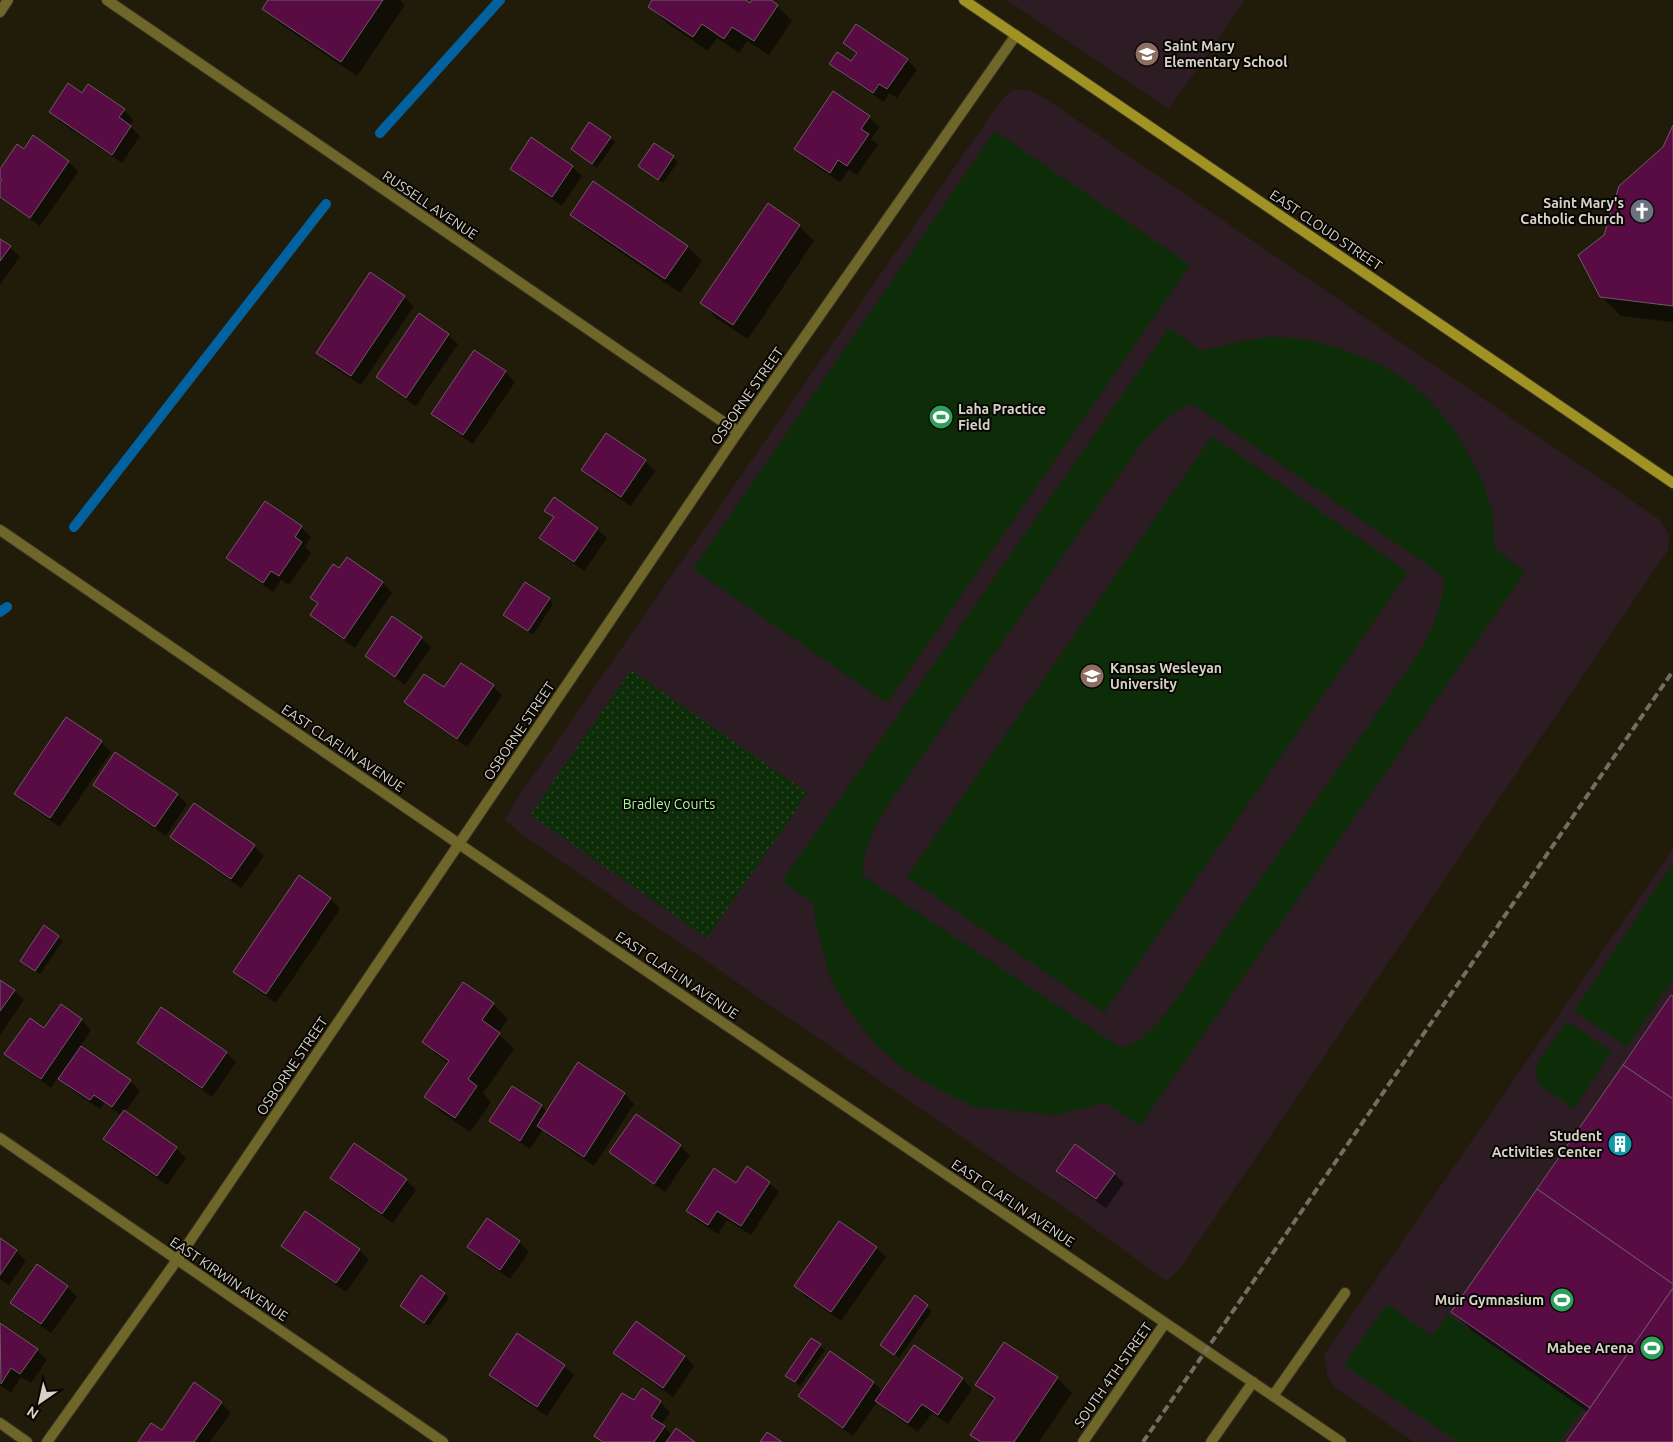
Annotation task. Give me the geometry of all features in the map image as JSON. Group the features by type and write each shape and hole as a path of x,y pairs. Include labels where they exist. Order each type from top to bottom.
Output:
{"main road":[{"name":"EAST CLOUD STREET","path":"964,0 1673,483"}],"street":[{"path":"0,12 8,0"},
{"name":"RUSSELL AVENUE","path":"107,0 738,432"},
{"name":"OSBORNE STREET","path":"47,1442 177,1260 738,432 1016,35"},
{"name":"EAST CLAFLIN AVENUE","path":"0,530 459,844 1341,1442"},
{"name":"EAST KIRWIN AVENUE","path":"0,1138 443,1442"},
{"path":"1273,1396 1345,1293"},
{"name":"SOUTH 4TH STREET","path":"1083,1442 1165,1323"},
{"path":"1211,1442 1253,1382"},
{"path":"0,1423 27,1442"}],"shaded area":[{"name":"Saint Mary Elementary School","path":"1007,0 1245,0 1169,109"},
{"name":"Kansas Wesleyan University","path":"1013,89 1030,91 1046,99 1660,520 1669,535 1668,550 1180,1269 1166,1281 1085,1222 520,833 505,820 515,802 999,103"},
{"path":"1673,849 1673,1442 1414,1442 1334,1387 1327,1374 1324,1355"}],"green space":[{"name":"Laha Practice Field","path":"995,131 1190,265 887,703 693,569"},
{"path":"1169,328 1202,351 1252,339 1269,337 1316,342 1344,350 1366,358 1403,379 1435,406 1449,422 1461,441 1487,494 1493,519 1495,549 1525,572 1140,1126 1106,1103 1056,1115 975,1107 941,1091 905,1070 876,1045 851,1013 832,983 816,925 813,903 782,881","holes":["1191,403 1445,577 1441,600 1434,622 1413,662 1172,1005 1157,1024 1139,1041 1121,1048 862,875 866,849 876,825 890,802 1142,443 1177,411"]},
{"path":"1212,436 1408,572 1104,1013 907,877"},
{"name":"Bradley Courts","path":"631,670 808,793 707,938 530,815"},
{"path":"1673,863 1673,979 1627,1047 1574,1011"},
{"path":"1567,1021 1612,1052 1574,1109 1538,1084 1535,1066"},
{"path":"1387,1304 1432,1336 1448,1315 1583,1408 1559,1442 1458,1442 1344,1365"}],"building":[{"path":"268,0 383,0 341,62 262,9"},
{"path":"652,0 746,0 750,3 752,0 771,0 778,5 754,41 732,27 724,39 702,24 693,37 648,7"},
{"path":"856,24 908,59 887,89 879,84 873,93 829,64 837,52 851,61 857,53 843,43"},
{"path":"68,83 82,93 88,84 125,109 119,117 131,126 112,155 49,112"},
{"path":"833,91 870,116 861,129 869,134 847,166 838,160 830,173 794,149"},
{"path":"589,122 611,137 592,164 571,149"},
{"name":"Saint Mary's Catholic Church","path":"1673,125 1673,306 1600,297 1578,255 1604,235 1619,186 1663,147"},
{"path":"33,135 69,161 30,218 0,197 0,183 2,180 0,179 0,169 17,144 24,149"},
{"path":"531,137 573,166 552,197 510,169"},
{"path":"654,143 674,156 658,180 638,166"},
{"path":"593,181 688,246 665,279 570,215"},
{"path":"768,203 800,225 733,325 700,303"},
{"path":"0,239 11,246 0,261"},
{"path":"370,272 405,296 351,376 316,353"},
{"path":"419,313 449,334 406,398 376,377"},
{"path":"474,350 506,371 463,435 431,414"},
{"path":"606,433 646,460 621,497 581,470"},
{"path":"554,497 598,528 574,562 539,538 554,517 544,511"},
{"path":"265,501 302,526 295,537 302,542 279,576 271,571 263,583 226,558"},
{"path":"347,557 383,582 344,639 310,615 318,603 310,598 333,564 339,568"},
{"path":"525,582 550,598 528,631 503,615"},
{"path":"392,616 422,637 395,677 365,656"},
{"path":"461,663 494,685 457,739 404,702 424,674 444,687"},
{"path":"66,717 102,741 50,818 14,794"},
{"path":"115,752 178,794 155,827 93,785"},
{"path":"194,803 255,845 231,879 170,837"},
{"path":"299,875 331,898 266,994 233,972"},
{"path":"44,925 59,936 35,971 20,961"},
{"path":"0,980 15,990 0,1011"},
{"path":"463,982 494,1003 482,1020 500,1033 468,1079 477,1086 455,1118 424,1097 449,1061 422,1042"},
{"path":"1671,995 1673,996 1673,1099 1623,1065"},
{"path":"61,1004 82,1019 41,1079 4,1054 30,1018 44,1028"},
{"path":"161,1007 227,1052 202,1088 137,1043"},
{"path":"81,1046 131,1080 112,1107 94,1095 90,1100 58,1079"},
{"path":"578,1062 625,1093 584,1157 537,1126"},
{"name":"Student Activities Center","path":"1623,1065 1673,1099 1673,1284 1537,1189"},
{"path":"512,1086 542,1105 520,1141 489,1121"},
{"path":"124,1110 177,1147 157,1176 103,1139"},
{"path":"636,1114 681,1145 654,1184 609,1152"},
{"path":"354,1143 407,1179 382,1214 330,1178"},
{"path":"1075,1144 1115,1173 1096,1199 1056,1171"},
{"path":"747,1166 770,1182 741,1226 717,1211 708,1225 686,1211 714,1168 736,1183"},
{"name":"Muir Gymnasium","path":"1537,1189 1673,1284 1673,1288 1590,1408 1451,1312"},
{"path":"305,1211 360,1249 336,1283 281,1246"},
{"path":"487,1218 520,1241 500,1270 467,1247"},
{"path":"839,1221 877,1247 831,1312 794,1286"},
{"path":"0,1238 17,1250 0,1275"},
{"path":"37,1264 68,1286 41,1324 10,1303"},
{"path":"421,1275 445,1293 424,1323 400,1306"},
{"name":"Mabee Arena","path":"1673,1288 1673,1442 1566,1442 1590,1408"},
{"path":"915,1295 928,1305 894,1355 880,1345"},
{"path":"636,1321 685,1356 663,1388 613,1353"},
{"path":"0,1323 38,1349 20,1374 11,1368 1,1384"},
{"path":"517,1333 565,1365 537,1407 489,1375"},
{"path":"811,1338 821,1344 795,1382 785,1376"},
{"path":"1004,1342 1058,1377 1014,1442 981,1442 970,1435 995,1398 975,1385"},
{"path":"914,1345 963,1378 938,1415 922,1404 908,1423 875,1401"},
{"path":"830,1351 874,1382 843,1428 798,1396"},
{"path":"194,1382 222,1402 194,1442 138,1442 151,1423 162,1430"},
{"path":"642,1388 661,1401 651,1417 665,1426 654,1442 603,1442 594,1436 622,1393 634,1400"},
{"path":"676,1428 695,1442 666,1442"},
{"path":"767,1432 782,1442 760,1442"}],"waterway":[{"path":"380,133 500,0"},
{"path":"74,527 326,204"},
{"path":"0,612 7,607"}],"railway":[{"path":"1143,1442 1673,671"}],"place":[{"name":"Saint Mary Elementary School","path":"1147,54"},
{"name":"Saint Mary's Catholic Church","path":"1642,211"},
{"name":"Laha Practice Field","path":"941,417"},
{"name":"Kansas Wesleyan University","path":"1092,676"},
{"name":"Student Activities Center","path":"1620,1144"},
{"name":"Muir Gymnasium","path":"1562,1300"},
{"name":"Mabee Arena","path":"1652,1348"}]}
